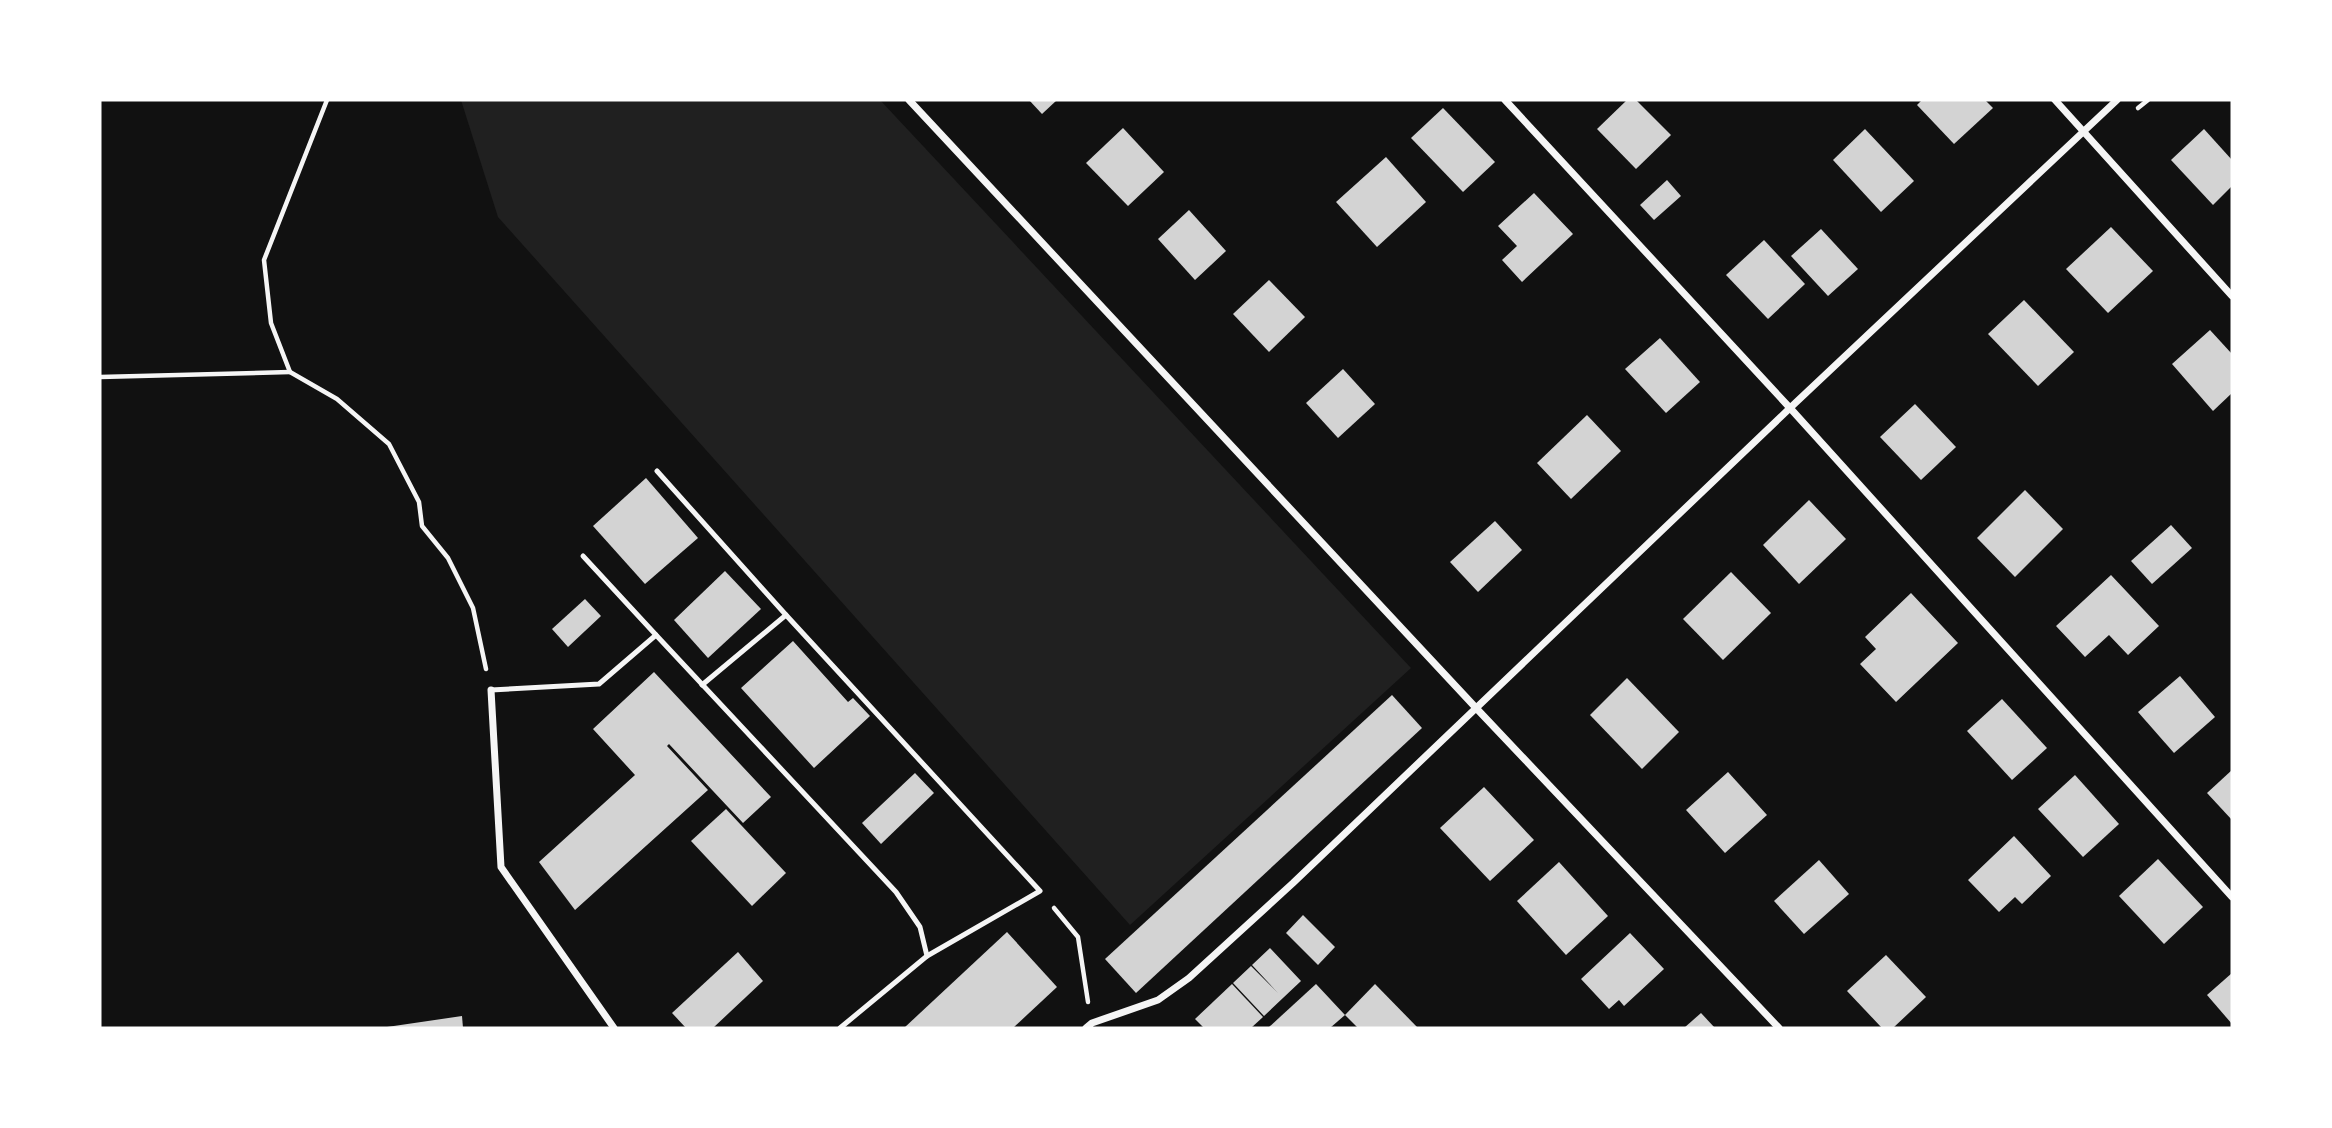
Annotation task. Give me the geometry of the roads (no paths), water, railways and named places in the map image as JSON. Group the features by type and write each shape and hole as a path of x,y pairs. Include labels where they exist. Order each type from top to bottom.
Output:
{"street":[{"path":"909,100 1477,709 1779,1028"},
{"path":"1505,100 1790,408 2232,897"},
{"path":"2055,100 2232,296"},
{"path":"1089,1026 1158,1000 1189,978 1477,709 1790,408 2117,100"},
{"path":"491,690 501,866 614,1028"}],"lane":[{"path":"657,471 1040,891 927,956 840,1028"},
{"path":"583,556 896,892 920,927 927,956"},
{"path":"702,685 786,615"},
{"path":"491,690 599,684 656,635"}]}
